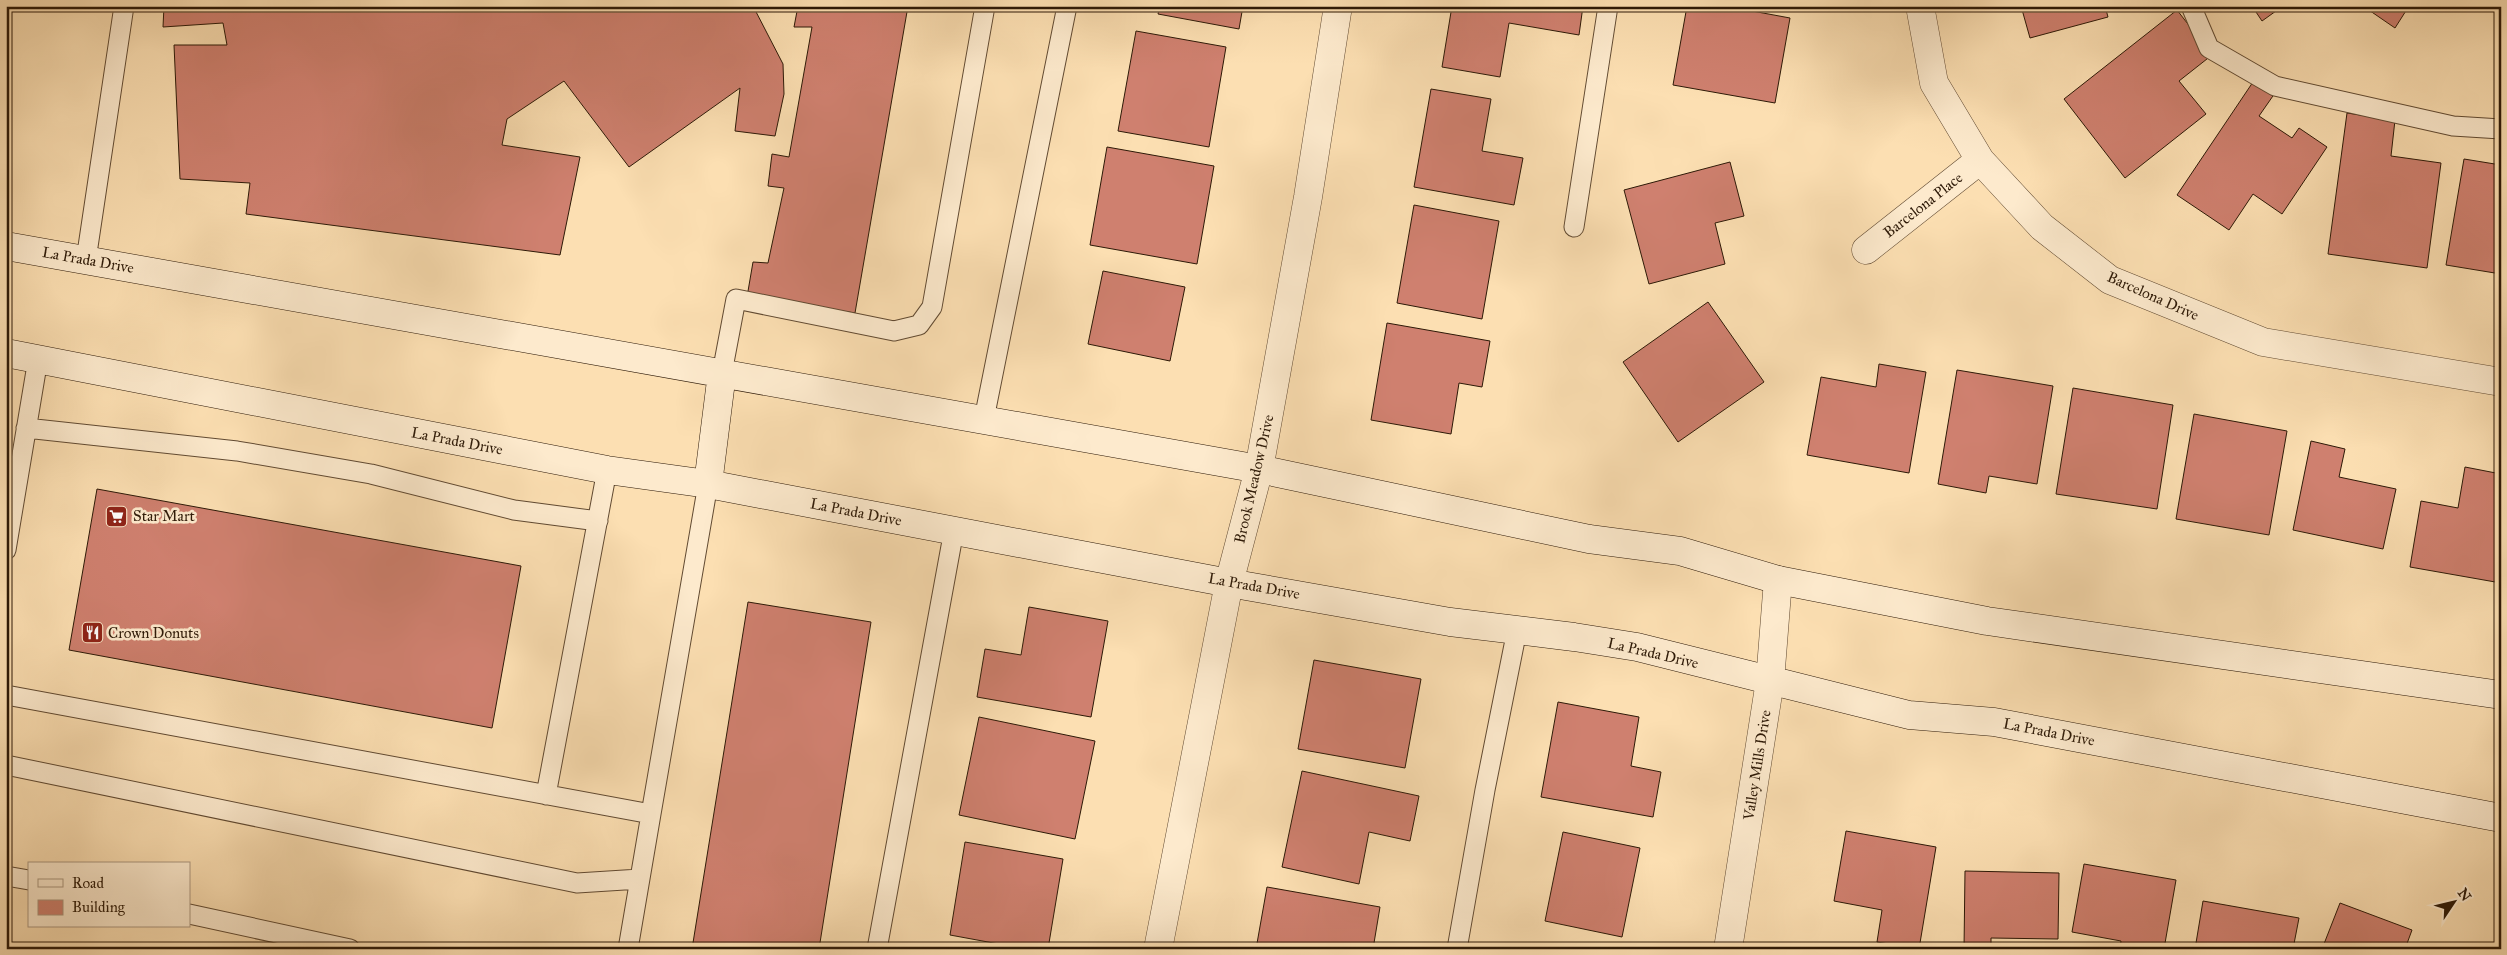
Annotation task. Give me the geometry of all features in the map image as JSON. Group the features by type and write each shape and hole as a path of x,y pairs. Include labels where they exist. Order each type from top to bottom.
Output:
{"main road":[{"name":"Brook Meadow Drive","path":"1158,949 1229,583 1259,469 1308,197 1338,6"},
{"name":"Barcelona Drive","path":"1920,6 1934,82 1980,160 2042,227 2110,280 2263,342 2501,382"},
{"name":"Barcelona Place","path":"1866,250 1980,160"},
{"name":"La Prada Drive","path":"6,246 1259,469 1589,539 1680,551 1778,580 1987,620 2501,695"},
{"name":"La Prada Drive","path":"6,353 607,470 708,484 1229,583 1450,622 1637,647 1770,682 1909,715 1994,722 2501,818"},
{"path":"708,484 722,373"},
{"name":"Valley Mills Drive","path":"1728,949 1770,682 1778,580"}],"lane":[{"path":"86,260 124,6"},
{"path":"722,373 736,299 894,331 919,325 932,307 985,6"},
{"path":"984,420 1067,6"},
{"path":"1574,227 1608,6"},
{"path":"2192,6 2209,48 2276,86 2453,126 2501,129"},
{"path":"6,550 38,359"},
{"path":"26,428 237,451 371,474 514,510 598,521"},
{"path":"546,795 607,470"},
{"path":"628,949 708,484"},
{"path":"877,949 954,530"},
{"path":"1457,949 1485,790 1517,630"},
{"path":"6,696 651,814"},
{"path":"6,765 577,883 640,879"},
{"path":"6,876 28,880"},
{"path":"190,914 350,949"}],"building":[{"path":"164,6 753,6 783,64 784,94 775,136 735,131 740,88 629,167 564,81 507,119 502,145 580,157 560,255 246,214 250,183 180,179 174,45 227,45 223,23 163,27"},
{"path":"798,6 908,6 855,313 747,297 753,262 768,263 784,188 768,186 772,154 789,157 812,27 794,27"},
{"path":"1160,6 1243,6 1239,29 1158,14"},
{"path":"1452,6 1583,6 1579,35 1509,23 1500,77 1442,67"},
{"path":"1687,6 1725,6 1790,18 1775,103 1673,85"},
{"path":"2021,6 2105,6 2108,17 2030,38"},
{"path":"2252,6 2283,6 2262,21"},
{"path":"2363,6 2409,6 2395,28"},
{"path":"2177,10 2212,55 2179,81 2206,114 2125,178 2064,99"},
{"path":"1136,31 1226,47 1209,147 1118,131"},
{"path":"2255,79 2275,93 2259,116 2292,138 2299,128 2327,147 2282,214 2253,194 2229,230 2177,195"},
{"path":"1431,89 1491,99 1482,151 1523,158 1514,205 1414,187"},
{"path":"2347,113 2395,120 2391,156 2441,163 2427,268 2328,254"},
{"path":"1107,147 1214,166 1197,264 1090,245"},
{"path":"2464,159 2501,165 2501,274 2446,265"},
{"path":"1730,162 1744,216 1715,223 1725,264 1649,284 1624,190"},
{"path":"1414,205 1499,221 1482,319 1397,303"},
{"path":"1103,271 1185,287 1170,361 1088,344"},
{"path":"1708,302 1764,382 1678,442 1623,362"},
{"path":"1387,323 1490,341 1482,387 1459,383 1451,434 1371,420"},
{"path":"1879,364 1926,372 1909,473 1807,455 1821,377 1876,387"},
{"path":"1957,370 2053,386 2037,484 1989,476 1986,493 1938,484"},
{"path":"2073,388 2173,405 2157,509 2056,494"},
{"path":"2194,414 2287,431 2269,535 2176,519"},
{"path":"2311,441 2345,449 2339,477 2396,489 2383,549 2293,530"},
{"path":"2465,467 2501,474 2501,583 2410,567 2421,501 2458,508"},
{"path":"97,489 521,566 492,728 69,650"},
{"path":"748,602 871,622 819,949 692,949"},
{"path":"1029,607 1108,621 1091,717 977,697 985,649 1021,655"},
{"path":"1314,660 1421,679 1405,768 1298,749"},
{"path":"1558,702 1639,717 1631,766 1661,772 1653,817 1541,797"},
{"path":"979,717 1095,741 1075,839 959,815"},
{"path":"1302,771 1419,796 1410,841 1369,832 1359,884 1282,867"},
{"path":"1846,831 1936,847 1919,949 1877,942 1882,910 1834,901"},
{"path":"1563,832 1640,848 1622,937 1545,921"},
{"path":"965,842 1063,859 1048,949 1026,949 950,935"},
{"path":"2084,864 2176,880 2164,949 2120,949 2121,941 2072,932"},
{"path":"1965,871 2059,873 2058,939 1991,938 1991,949 1964,949"},
{"path":"1267,887 1380,907 1373,949 1335,947 1335,949 1256,949"},
{"path":"2203,901 2299,918 2293,949 2195,949"},
{"path":"2340,903 2412,930 2405,949 2322,949"}],"place":[{"name":"Star Mart","path":"117,516"},
{"name":"Crown Donuts","path":"92,633"}]}
